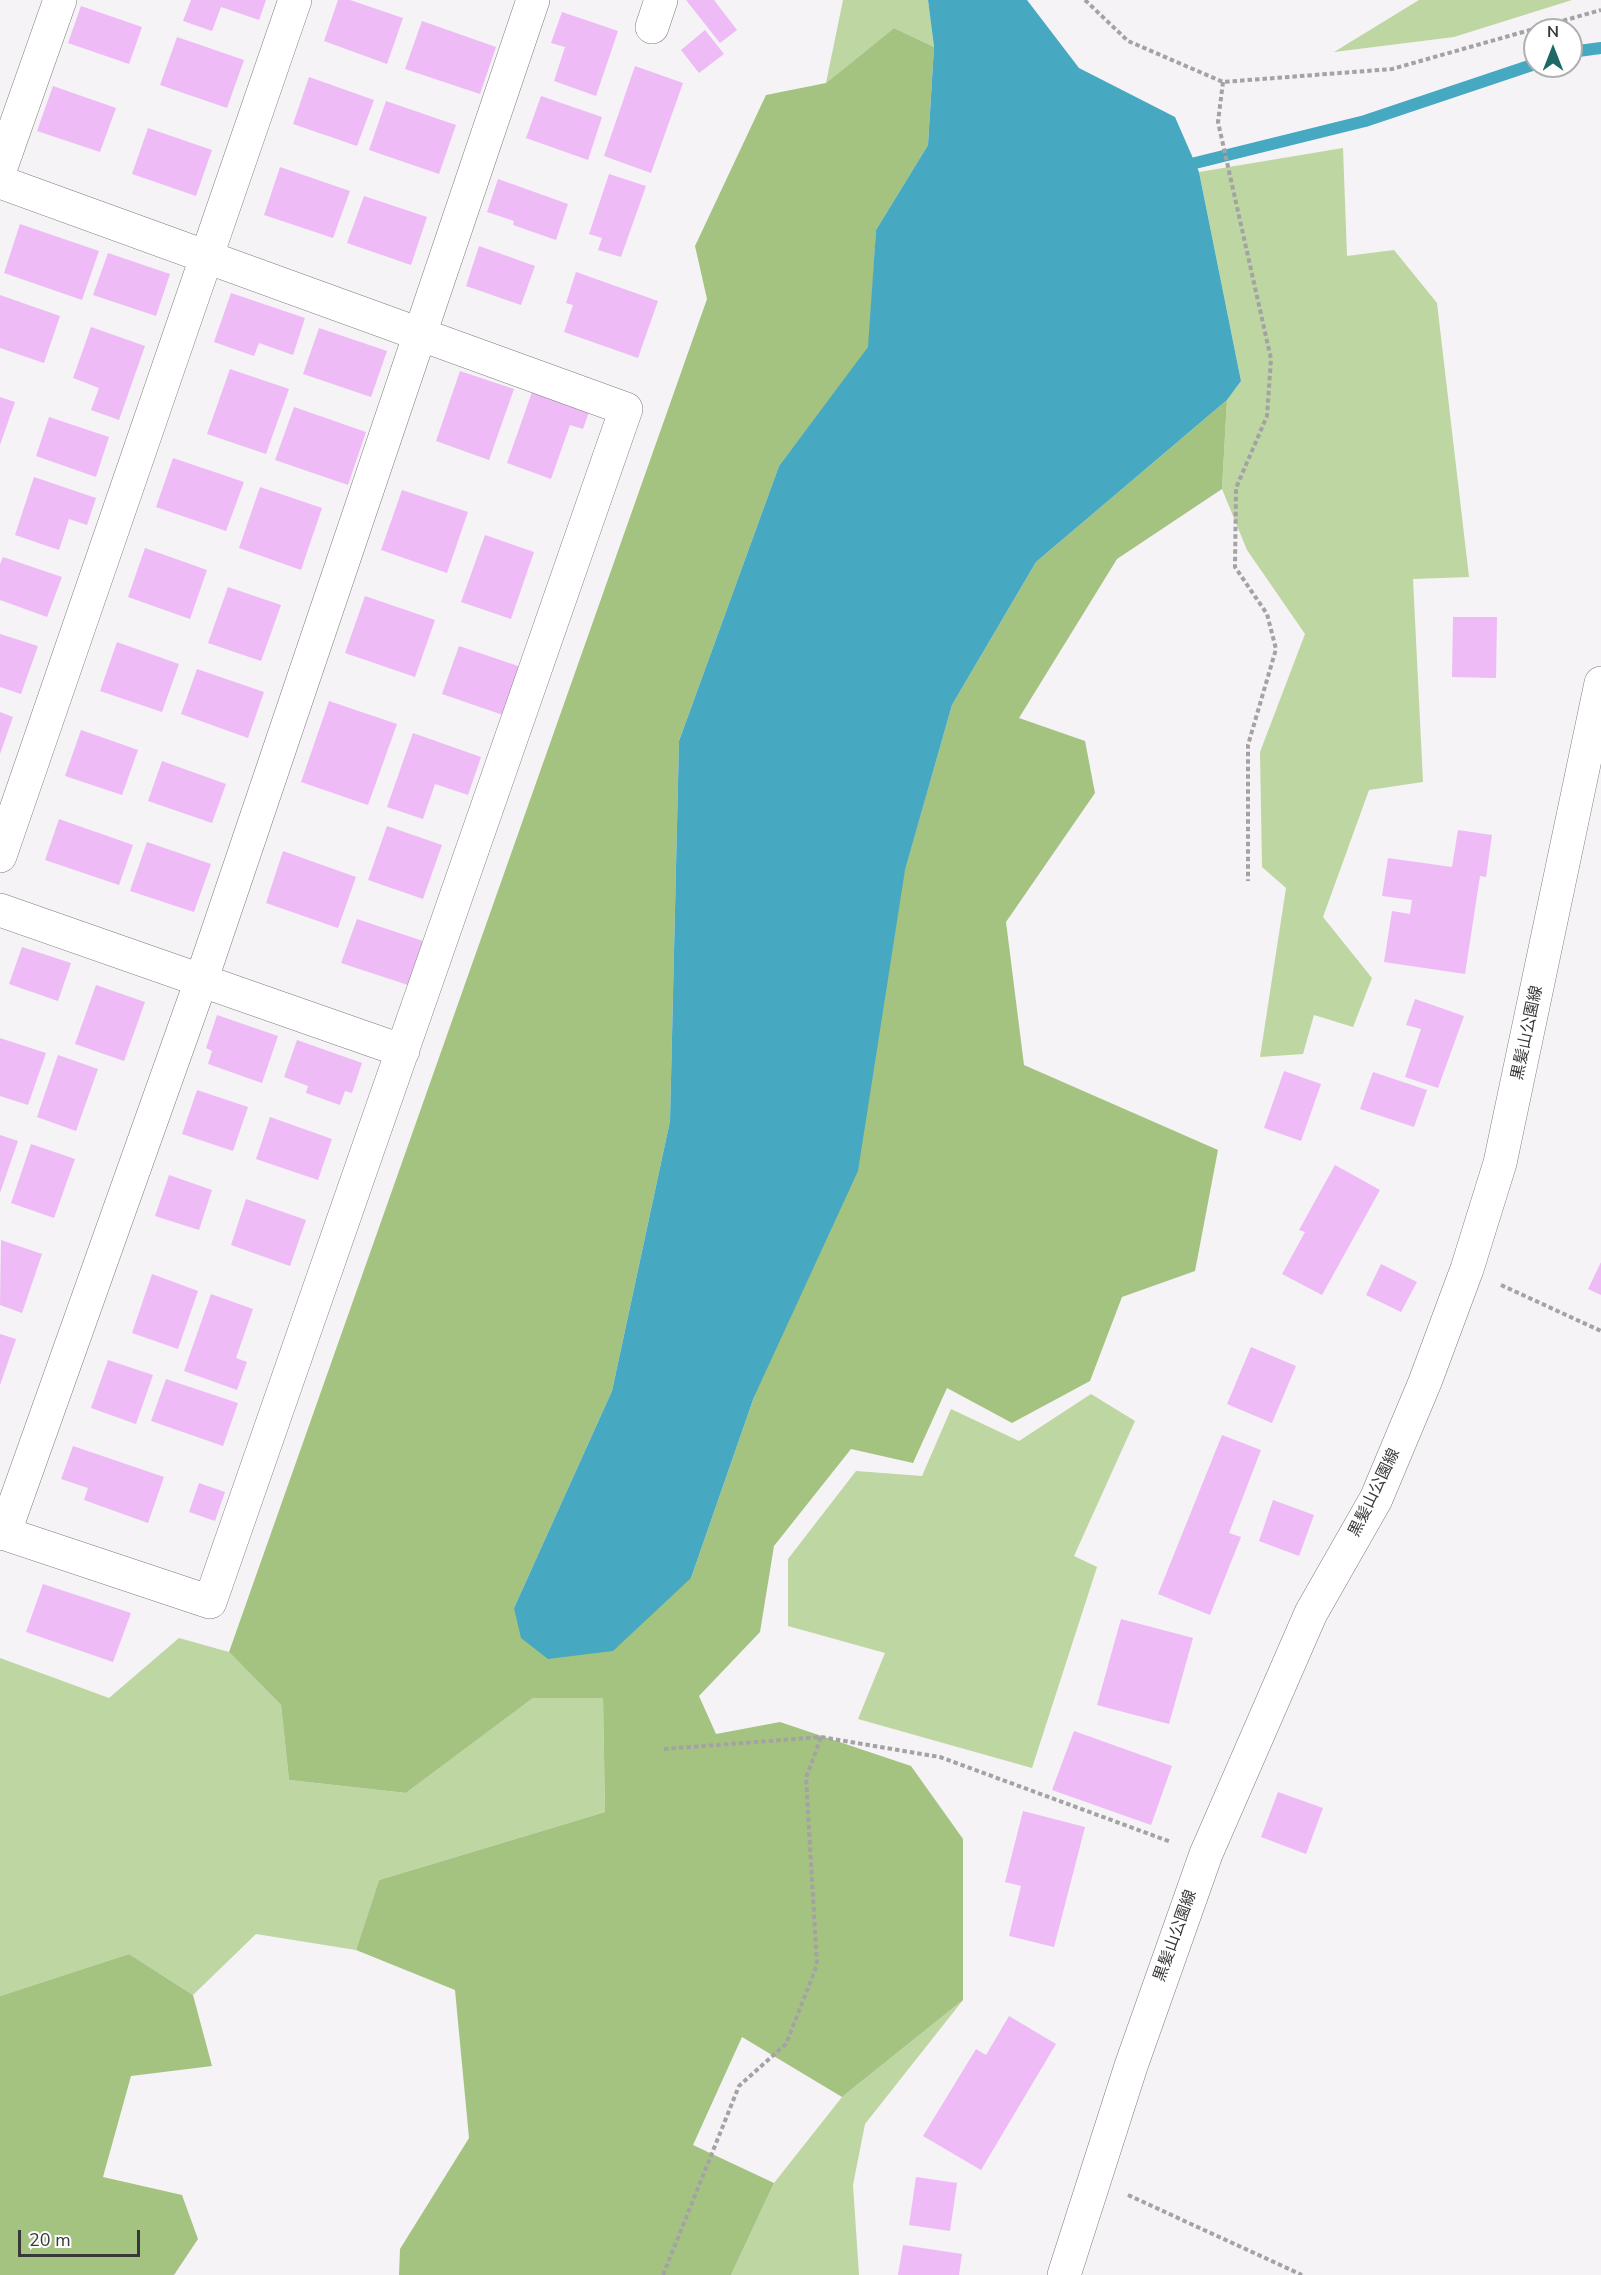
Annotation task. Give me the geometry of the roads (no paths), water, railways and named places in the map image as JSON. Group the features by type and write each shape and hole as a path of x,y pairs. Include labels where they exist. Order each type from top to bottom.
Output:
{"street":[{"path":"0,170 60,0"},
{"path":"0,856 295,0"},
{"path":"0,182 206,259 420,333 626,409 210,1602 2,1533 201,981 420,333 533,0"},
{"name":"黒髪山公園線","path":"1064,2275 1131,2066 1206,1854 1311,1613 1376,1499 1425,1382 1467,1269 1500,1163 1601,683"},
{"path":"0,910 403,1051"}],"water":[{"path":"928,0 1027,0 1079,68 1175,117 1199,172 1241,381 1227,400 1036,562 952,705 905,870 858,1171 754,1397 691,1578 613,1651 548,1659 521,1638 514,1608 612,1391 670,1121 679,741 779,466 868,347 876,230 928,145 934,47"}],"waterway":[{"path":"1583,50 1601,48"},
{"path":"1179,167 1365,121 1523,68"}]}
